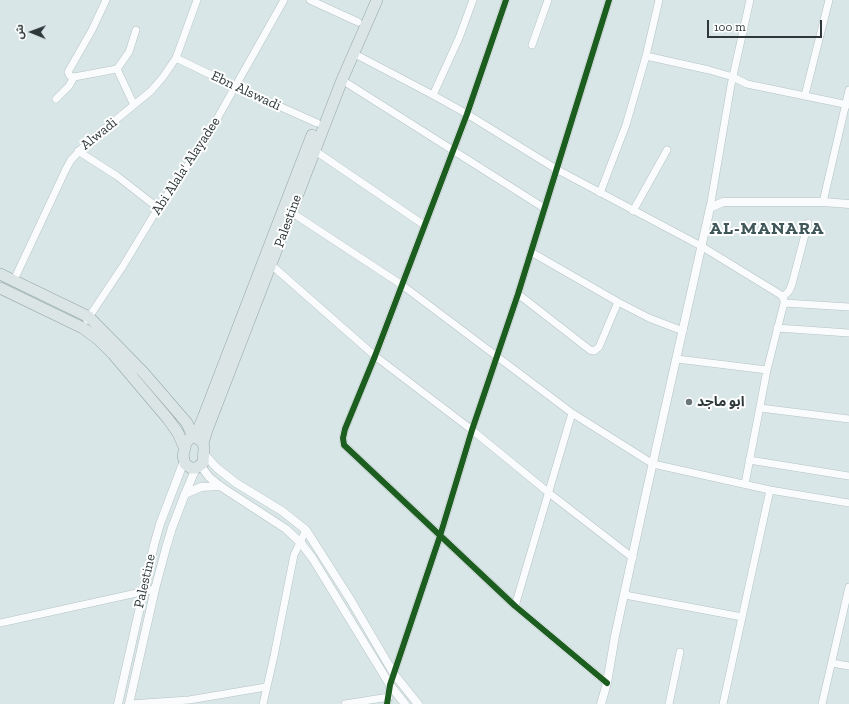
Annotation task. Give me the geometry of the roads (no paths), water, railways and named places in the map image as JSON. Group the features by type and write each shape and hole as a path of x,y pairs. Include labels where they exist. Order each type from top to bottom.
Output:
{"main road":[{"name":"Palestine","path":"198,443 203,418 268,262 291,212 317,123 335,76 369,0"},
{"name":"Palestine","path":"198,443 207,430 303,169 314,150 353,53 377,0"},
{"path":"0,274 89,318 143,372 187,423 198,443 203,463 199,467 188,466 184,461 184,447 188,440 198,443"},
{"path":"0,288 83,328 99,340 113,354 168,419 178,433 184,447"},
{"path":"187,423 195,422 203,418"}],"street":[{"path":"106,0 92,30 68,72 70,76 74,77 117,69 129,52 136,30"},
{"name":"Alwadi","path":"14,280 66,169 78,151 151,91 163,77 176,58 197,0"},
{"name":"Abi Alala' Alayadee","path":"83,328 124,266 158,208 194,156 284,0"},
{"path":"310,0 358,22"},
{"path":"433,94 460,38 473,0"},
{"path":"506,0 467,114 375,356 345,429 343,438 344,446 515,606 607,683"},
{"path":"532,45 548,0"},
{"path":"345,704 388,700 390,685 440,536 496,356 518,294 609,0"},
{"path":"600,193 626,125 646,56 659,0"},
{"path":"601,704 607,683 615,636 710,208 733,77 750,0"},
{"path":"805,95 829,0"},
{"path":"353,53 433,94 556,170 701,246 779,292 783,300"},
{"path":"646,56 681,63 733,77 747,84 848,104"},
{"name":"Ebn Alswadi","path":"176,58 317,123"},
{"path":"117,69 134,105"},
{"path":"56,99 69,86 74,77"},
{"path":"342,80 544,208"},
{"path":"822,202 848,104 849,90"},
{"path":"314,150 424,225"},
{"path":"633,211 668,150"},
{"path":"78,151 117,176 158,208"},
{"path":"710,208 723,202 822,202 849,204"},
{"path":"291,212 402,285 572,413 653,464 770,490 849,503"},
{"path":"744,484 783,300 792,284 808,223"},
{"path":"531,252 618,302 649,318 683,331"},
{"path":"268,262 375,356 472,430 548,493 633,558"},
{"path":"518,294 592,351 599,347 618,302"},
{"path":"783,300 849,307"},
{"path":"777,328 849,333"},
{"path":"677,359 767,370"},
{"path":"760,408 849,419"},
{"path":"515,606 572,413"},
{"path":"198,443 217,468 236,483 282,511 306,530 350,599 394,674 418,704"},
{"path":"749,460 849,476"},
{"name":"Palestine","path":"118,704 143,591 160,524 184,461"},
{"path":"199,467 220,486 286,529 301,543 313,559 390,685 405,704"},
{"name":"Palestine","path":"129,704 155,589 172,528 185,494 199,467"},
{"path":"185,494 201,487 220,486"},
{"path":"723,704 770,490"},
{"path":"262,704 274,656 294,555 306,530"},
{"path":"822,704 849,586"},
{"path":"0,623 155,589"},
{"path":"625,595 742,617"},
{"path":"670,704 680,652"},
{"path":"832,663 849,666"},
{"path":"129,704 189,702 266,687"}],"place":[{"name":"ابو ماجد","path":"689,402"}],"district":[{"name":"AL-MANARA","path":"767,229"}]}
